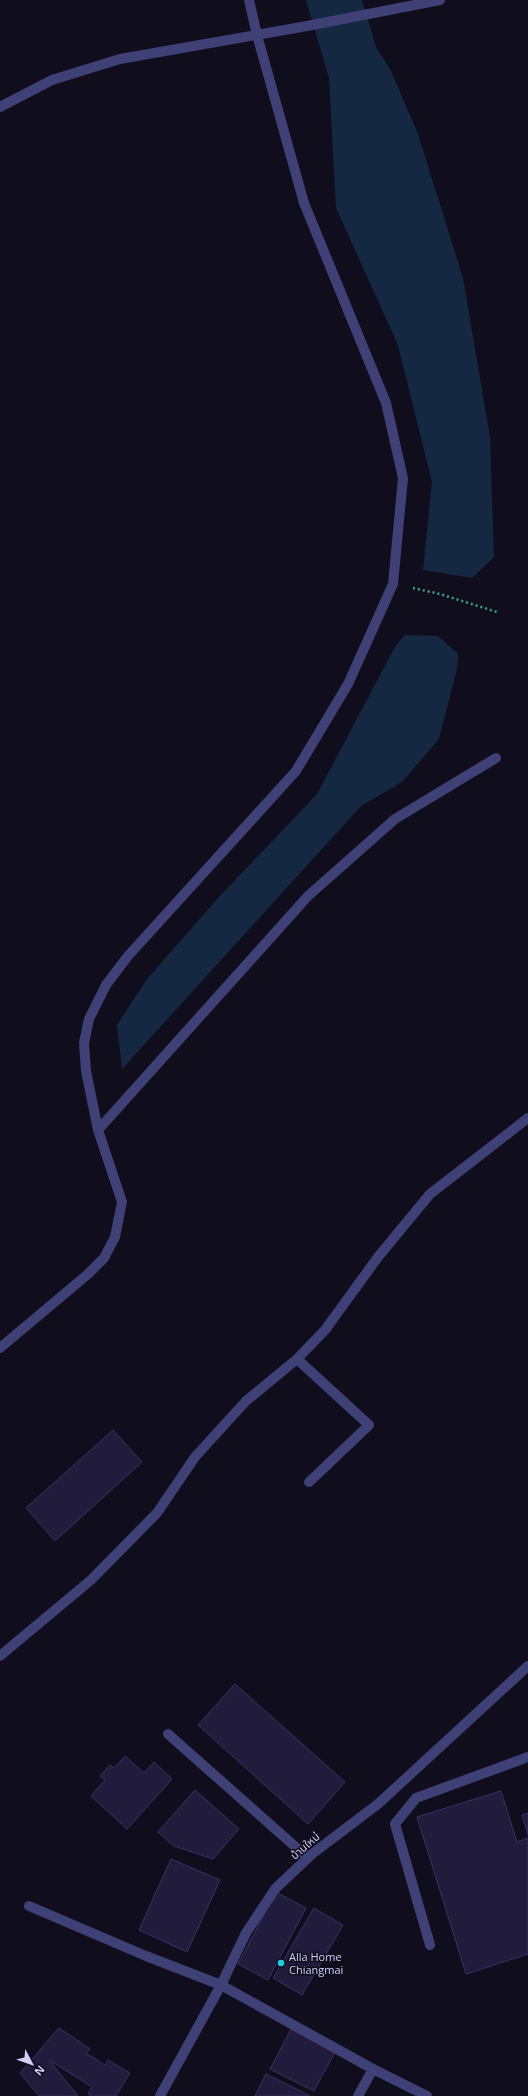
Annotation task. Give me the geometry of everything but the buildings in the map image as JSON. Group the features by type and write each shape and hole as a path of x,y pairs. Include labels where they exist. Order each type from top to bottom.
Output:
{"street":[{"path":"0,1348 88,1274 104,1258 115,1237 122,1202 98,1130 86,1071 84,1043 89,1019 106,985 128,956 296,771 348,684 393,584 403,478 386,403 304,203 257,36 249,0"},
{"path":"0,107 52,80 120,59 257,36 440,0"},
{"path":"98,1130 308,896 395,819 496,758"},
{"path":"0,1656 91,1580 157,1513 195,1457 246,1401 297,1359 325,1330 378,1257 430,1194 528,1118"},
{"path":"297,1359 369,1425 309,1482"},
{"name":"บ้านใหม่","path":"160,2096 221,1985 246,1933 275,1890 308,1858 378,1804 528,1666"},
{"path":"168,1734 308,1858"},
{"path":"430,1945 395,1824 416,1798 528,1757"},
{"path":"29,1906 146,1956 221,1985 373,2069 427,2096"},
{"path":"358,2096 373,2069"}],"path":[{"path":"393,584 440,594 497,612"}],"water":[{"path":"306,0 362,0 376,47 391,71 418,134 463,278 490,437 494,557 472,578 423,570 432,482 398,345 336,208 329,78"},
{"path":"405,635 438,636 458,654 457,669 439,739 402,782 361,806 122,1069 117,1025 147,979 219,897 317,794 396,645"}],"place":[{"name":"Alla Home Chiangmai","path":"281,1963"}]}
